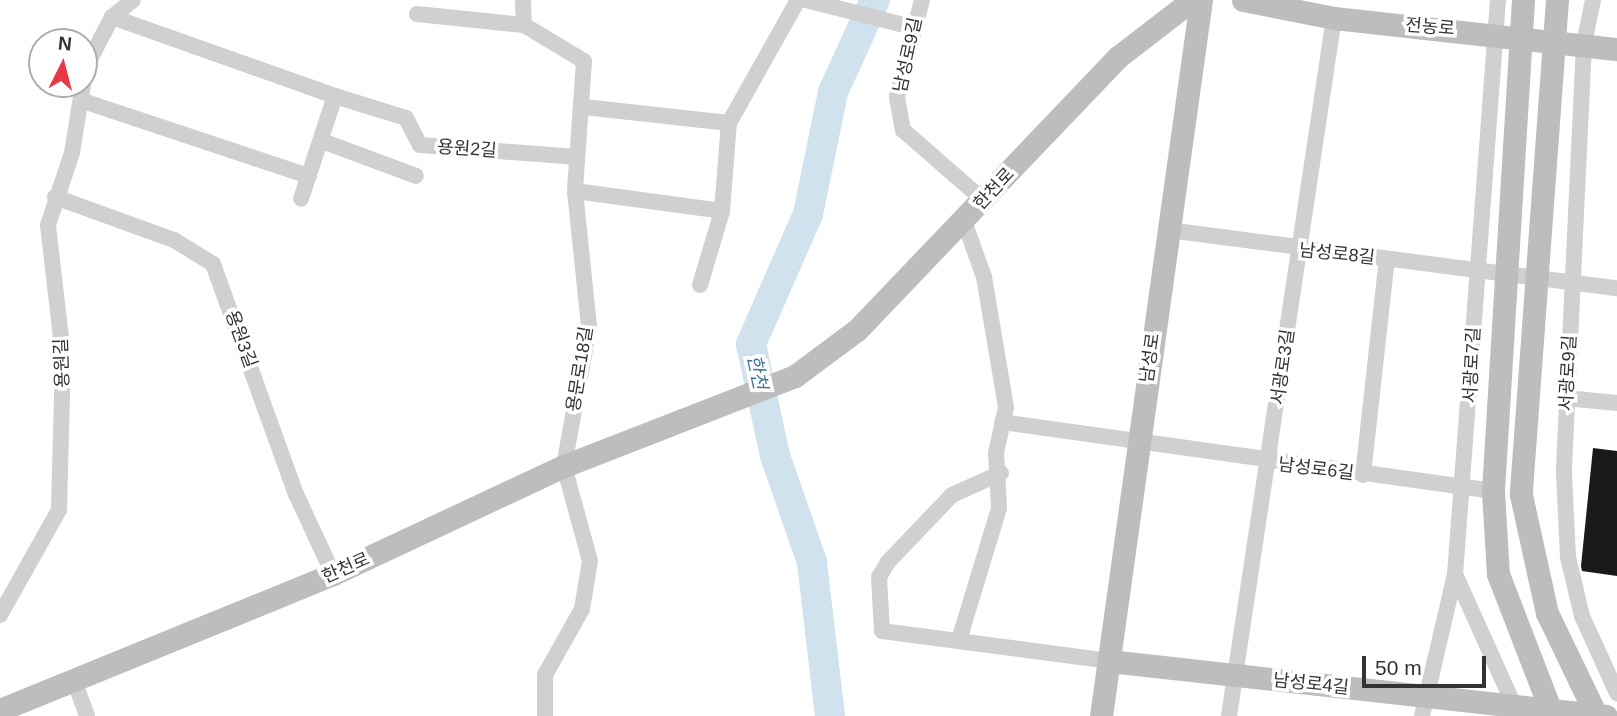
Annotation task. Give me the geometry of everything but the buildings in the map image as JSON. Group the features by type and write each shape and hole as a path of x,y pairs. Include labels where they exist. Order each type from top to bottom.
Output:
{"street":[{"path":"98,44 112,17 133,0"},
{"path":"417,14 524,25 523,0"},
{"path":"700,285 722,211 729,123 798,0"},
{"path":"806,0 911,27"},
{"name":"남성로9길","path":"922,0 911,27 898,97 903,130 983,200"},
{"name":"한천로","path":"0,710 334,574 564,466 795,376 857,330 1118,57 1192,0"},
{"name":"남성로","path":"1101,716 1201,0"},
{"name":"전농로","path":"1243,0 1334,18 1494,32 1617,49"},
{"name":"서광로7길","path":"1499,0 1494,32 1477,268 1470,414 1458,486 1455,574 1516,710"},
{"path":"1523,0 1493,491 1498,574 1550,709"},
{"path":"1557,0 1521,495 1547,613 1602,715"},
{"name":"서광로9길","path":"1593,0 1584,44 1566,398 1568,557 1582,616 1617,694"},
{"name":"용원2길","path":"112,17 335,96 406,118 419,145 577,157"},
{"name":"서광로3길","path":"1229,716 1270,464 1334,18"},
{"name":"용문로18길","path":"524,25 583,61 584,107 575,191 589,327 564,466 590,561 588,589 552,653 545,716"},
{"path":"301,199 335,96"},
{"path":"83,101 309,176"},
{"name":"용원길","path":"0,615 60,510 63,355 48,225 83,101"},
{"path":"584,107 729,123"},
{"path":"322,141 416,176"},
{"path":"575,191 722,211"},
{"name":"용원3길","path":"55,197 174,240 213,264 296,494 334,574"},
{"path":"959,640 999,508 1001,472 996,453 1006,407 984,277 964,221"},
{"name":"남성로8길","path":"1168,230 1299,251 1477,268 1573,284 1617,288"},
{"path":"1363,475 1387,259"},
{"path":"1566,398 1617,403"},
{"name":"남성로6길","path":"1002,422 1139,440 1270,464 1493,491"},
{"path":"1001,472 952,495 879,577 882,631 1109,661"},
{"path":"1424,706 1455,574"},
{"name":"남성로4길","path":"1109,661 1424,706 1550,709 1602,715"},
{"path":"74,680 87,716"}],"waterway":[{"name":"한천","path":"830,716 812,562 775,456 751,344 808,214 833,92 875,0"}]}
